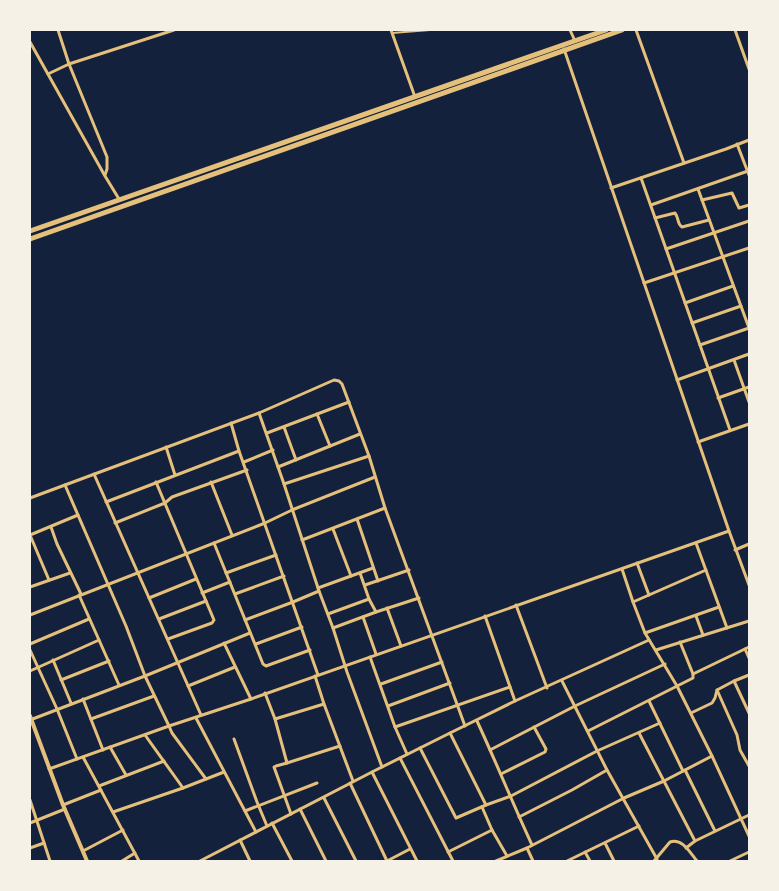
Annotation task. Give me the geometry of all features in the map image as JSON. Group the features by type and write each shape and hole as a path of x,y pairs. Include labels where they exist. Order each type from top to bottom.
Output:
{"highway":[{"path":"576,44 606,30"},
{"path":"30,231 563,48 622,30"},
{"path":"30,239 365,122 415,99"}],"street":[{"path":"58,30 69,64 107,157 107,169 104,176"},
{"path":"48,74 69,64 174,30"},
{"path":"570,30 576,44"},
{"path":"636,30 684,163"},
{"path":"735,30 749,69"},
{"path":"391,32 415,99"},
{"path":"30,42 104,176 120,199"},
{"path":"563,48 749,585"},
{"path":"611,188 749,140"},
{"path":"651,205 748,173 737,144"},
{"path":"641,178 730,430"},
{"path":"698,189 749,328 700,344"},
{"path":"702,200 732,193 739,208 749,205"},
{"path":"655,218 674,213 677,216 678,224 682,228 709,220"},
{"path":"666,249 749,221"},
{"path":"644,283 749,248"},
{"path":"685,303 733,286"},
{"path":"692,323 741,306"},
{"path":"677,380 749,354"},
{"path":"734,360 749,402"},
{"path":"30,498 231,424 334,380 340,381 369,456 465,726"},
{"path":"718,398 749,387"},
{"path":"267,433 349,402"},
{"path":"259,413 344,665 382,767"},
{"path":"317,414 330,446"},
{"path":"231,424 310,650 324,704 352,782 387,861 410,848"},
{"path":"698,442 749,424"},
{"path":"284,427 296,460"},
{"path":"278,467 360,434"},
{"path":"166,447 175,474"},
{"path":"244,462 272,450"},
{"path":"106,502 239,451"},
{"path":"284,484 369,456"},
{"path":"115,523 165,503 172,497 247,470"},
{"path":"94,474 201,715"},
{"path":"30,615 265,523 292,510 375,477"},
{"path":"156,482 214,618 214,621 168,639"},
{"path":"212,482 232,536"},
{"path":"65,485 168,726 206,779"},
{"path":"302,540 386,508"},
{"path":"49,580 30,535 78,515"},
{"path":"357,519 378,580"},
{"path":"51,526 57,544 119,685"},
{"path":"333,528 351,576"},
{"path":"49,769 729,531"},
{"path":"214,542 262,662 266,666 310,650"},
{"path":"696,542 727,628"},
{"path":"736,550 749,544"},
{"path":"226,573 276,555"},
{"path":"637,563 649,595"},
{"path":"245,620 373,568"},
{"path":"622,569 646,633 691,713 749,836"},
{"path":"365,585 409,570"},
{"path":"633,602 706,570"},
{"path":"30,586 70,572"},
{"path":"360,573 369,599 376,612"},
{"path":"235,594 284,576"},
{"path":"149,598 196,579"},
{"path":"202,593 230,582"},
{"path":"333,628 419,598"},
{"path":"328,614 369,599"},
{"path":"159,619 206,600"},
{"path":"516,605 547,688"},
{"path":"646,633 719,607"},
{"path":"387,608 401,646"},
{"path":"485,616 515,701"},
{"path":"696,616 703,636"},
{"path":"362,617 376,654"},
{"path":"30,644 90,619"},
{"path":"656,650 749,621"},
{"path":"256,644 302,627"},
{"path":"87,861 30,718 145,676 250,633"},
{"path":"30,671 99,640"},
{"path":"200,861 407,754 515,701 650,640"},
{"path":"680,642 693,674"},
{"path":"224,644 251,699"},
{"path":"588,731 692,678 693,674 747,648 749,658"},
{"path":"30,650 77,759"},
{"path":"370,657 395,727 407,754"},
{"path":"53,660 71,703"},
{"path":"61,680 108,661"},
{"path":"381,684 442,662"},
{"path":"490,750 575,706 665,664"},
{"path":"188,686 235,667"},
{"path":"716,690 749,675"},
{"path":"562,681 597,751 656,860 670,842 674,841 681,843 697,861"},
{"path":"734,681 749,713"},
{"path":"388,706 450,683"},
{"path":"395,727 510,687"},
{"path":"691,713 712,703 716,690"},
{"path":"716,690 737,734 740,750 747,759 749,766"},
{"path":"265,693 275,718 287,763"},
{"path":"91,719 154,696"},
{"path":"83,699 103,750"},
{"path":"649,701 715,831"},
{"path":"275,718 324,704"},
{"path":"196,718 256,832"},
{"path":"476,721 532,846"},
{"path":"420,748 456,818 511,796 597,751 660,723"},
{"path":"501,775 545,752 546,749 534,727"},
{"path":"450,733 486,805"},
{"path":"639,733 695,841"},
{"path":"145,735 183,788"},
{"path":"234,739 267,826"},
{"path":"292,814 274,768 340,746"},
{"path":"110,747 126,775"},
{"path":"496,861 532,846 624,798 712,756"},
{"path":"82,757 139,861"},
{"path":"400,758 453,861"},
{"path":"30,822 126,775 164,761"},
{"path":"519,817 607,770"},
{"path":"113,812 224,772"},
{"path":"372,772 416,861"},
{"path":"245,812 317,783"},
{"path":"324,798 356,861"},
{"path":"30,800 50,861"},
{"path":"482,807 492,830 507,856"},
{"path":"300,809 326,861"},
{"path":"686,848 695,841 749,815"},
{"path":"272,823 292,861"},
{"path":"567,861 639,826"},
{"path":"83,851 123,830"},
{"path":"448,852 492,830"},
{"path":"240,840 250,861"},
{"path":"30,848 44,842"},
{"path":"605,843 614,861"},
{"path":"527,848 533,861"},
{"path":"585,852 590,861"},
{"path":"733,861 749,852"},
{"path":"122,861 135,853"}],"lane":[{"path":"391,32 430,30"}]}
